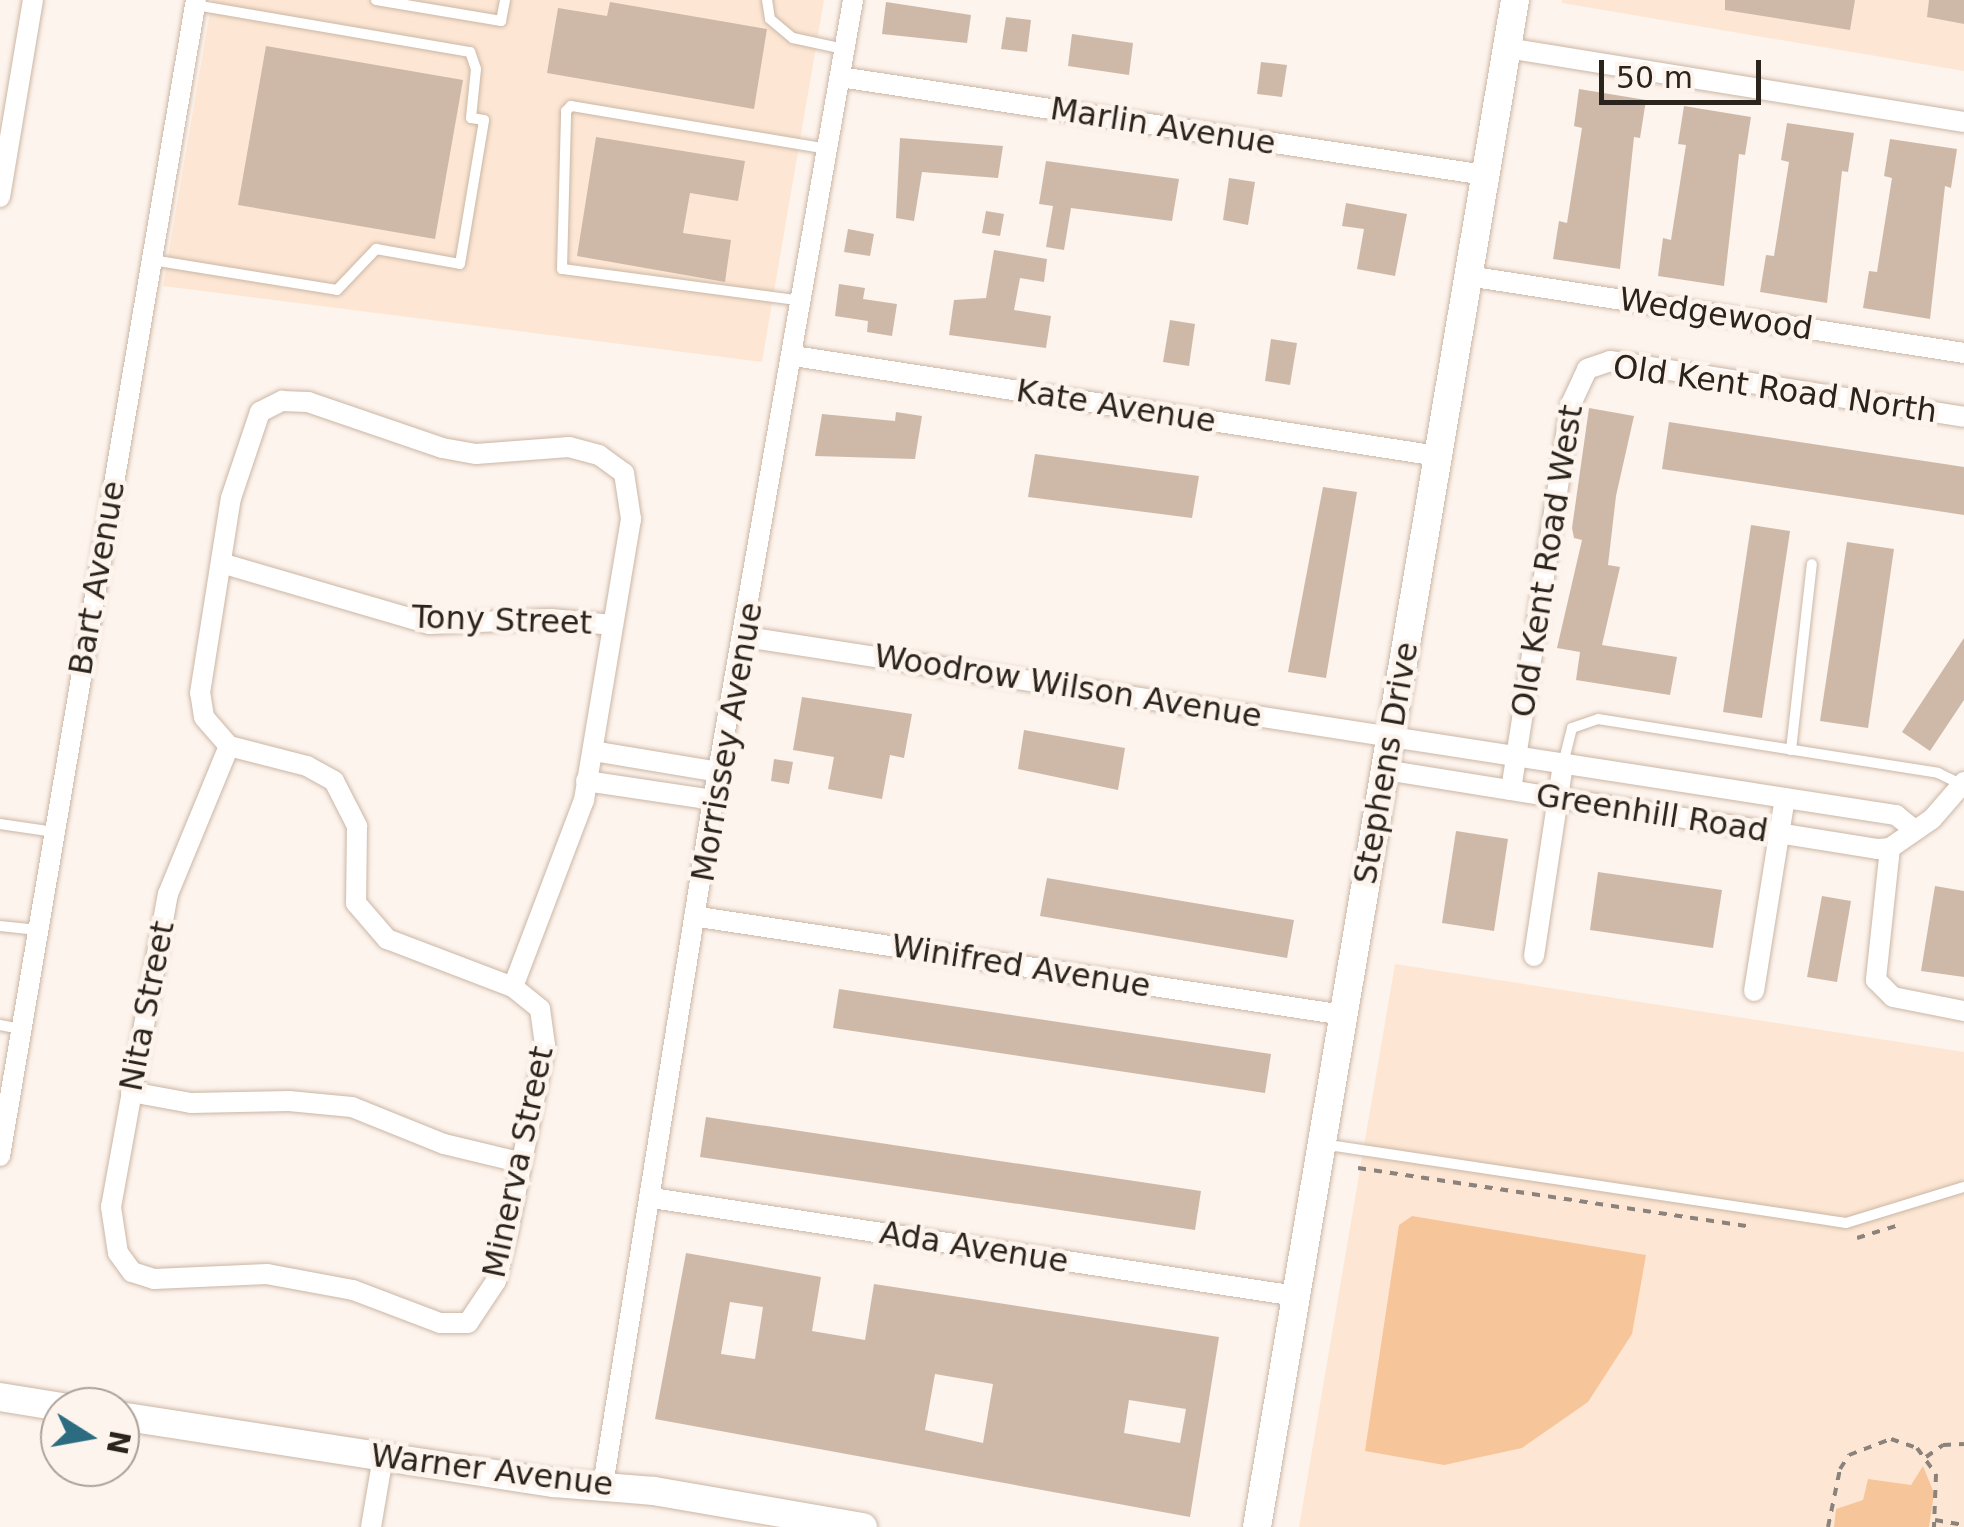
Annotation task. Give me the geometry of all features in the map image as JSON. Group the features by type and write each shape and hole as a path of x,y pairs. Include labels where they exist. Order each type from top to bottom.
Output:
{"street":[{"path":"0,197 32,0"},
{"name":"Morrissey Avenue","path":"603,1485 699,917 713,800 746,637 853,0"},
{"name":"Stephens Drive","path":"1256,1527 1515,0"},
{"name":"Bart Avenue","path":"0,1156 11,1027 38,930 195,2"},
{"path":"1507,48 1964,122"},
{"name":"Marlin Avenue","path":"840,76 1485,175"},
{"name":"Wedgewood","path":"1468,276 1964,353"},
{"name":"Kate Avenue","path":"794,356 1438,456"},
{"name":"Old Kent Road North","path":"1588,369 1631,364 1964,417"},
{"name":"Old Kent Road West","path":"1510,790 1571,404 1588,369"},
{"path":"282,401 308,402 442,448 476,454 569,446 599,454 624,473 631,519 593,752 573,843 513,988 409,951 367,922 353,890 357,826 334,781 307,766 229,746 204,717 200,692 220,563 246,439 260,412 282,401"},
{"name":"Tony Street","path":"220,563 429,624 551,619 612,625"},
{"name":"Woodrow Wilson Avenue","path":"746,637 1390,736"},
{"name":"Greenhill Road","path":"1390,736 1896,815 1912,828"},
{"name":"Nita Street","path":"229,746 168,894 111,1207 118,1253 132,1272 176,1281 267,1274 352,1290 440,1323 468,1323"},
{"path":"593,752 718,772"},
{"path":"1534,956 1564,764"},
{"name":"Greenhill Road","path":"1385,770 1890,848"},
{"path":"586,782 713,800"},
{"path":"1963,783 1942,810 1912,828 1890,848 1876,980 1893,997 1964,1011"},
{"path":"1754,990 1785,798"},
{"name":"Winifred Avenue","path":"699,917 1344,1015"},
{"name":"Minerva Street","path":"468,1323 496,1281 544,1026 540,1009 513,988"},
{"path":"131,1092 192,1103 335,1104 470,1152 519,1162"},
{"name":"Ada Avenue","path":"652,1198 1296,1296"},
{"path":"0,1397 40,1403"},
{"name":"Warner Avenue","path":"140,1419 383,1457 603,1485 752,1517 863,1527"},
{"path":"371,1527 383,1457"}],"lane":[{"path":"376,0 501,21 505,0"},
{"path":"767,0 770,19 793,38 845,50"},
{"path":"151,260 337,290 376,249 460,264 484,120 471,118 476,69 470,52 195,2"},
{"path":"803,301 562,268 566,111 572,106 828,149"},
{"path":"1792,750 1812,564"},
{"path":"1564,764 1572,728 1586,718 1938,773 1963,783"},
{"path":"0,824 54,832"},
{"path":"0,926 38,930"},
{"path":"1322,1144 1846,1223 1964,1186"}],"path":[{"path":"1828,1527 1840,1469 1849,1456 1891,1439 1926,1456 1939,1490 1934,1527"},
{"path":"1926,1456 1943,1445 1964,1444"},
{"path":"1936,1520 1964,1524"}],"shaded area":[{"path":"212,0 824,0 762,362 163,286"},
{"path":"1964,0 1964,71 1562,3"},
{"path":"1395,964 1964,1052 1964,1527 1299,1527"},
{"path":"1412,1216 1646,1255 1632,1334 1588,1402 1522,1448 1444,1465 1365,1451 1399,1225"},
{"path":"1923,1466 1934,1493 1929,1527 1834,1527 1836,1509 1863,1500 1868,1479 1911,1485"}],"building":[{"path":"1725,0 1855,0 1850,30 1725,10"},
{"path":"1929,0 1964,0 1964,24 1927,17"},
{"path":"610,2 767,29 754,109 547,73 558,8 607,16"},
{"path":"886,2 971,15 967,43 882,34"},
{"path":"1006,17 1031,20 1027,52 1001,49"},
{"path":"1072,34 1133,43 1129,75 1068,66"},
{"path":"266,46 463,80 435,239 238,205"},
{"path":"1261,62 1287,65 1282,97 1257,94"},
{"path":"1579,89 1646,100 1640,138 1634,137 1620,269 1553,259 1559,221 1567,223 1582,128 1574,126"},
{"path":"1684,106 1751,117 1745,155 1739,154 1724,286 1658,276 1663,238 1671,240 1686,145 1678,144"},
{"path":"1787,123 1854,133 1848,172 1842,171 1827,303 1760,292 1766,255 1774,256 1789,162 1781,160"},
{"path":"596,137 745,161 738,201 690,193 683,233 731,240 725,282 577,256"},
{"path":"900,138 1003,146 998,178 922,172 914,221 896,218"},
{"path":"1890,139 1957,149 1951,188 1945,186 1930,319 1863,308 1869,271 1877,272 1892,178 1884,176"},
{"path":"1046,161 1179,179 1172,221 1071,208 1064,250 1046,247 1053,206 1039,204"},
{"path":"1229,178 1255,182 1248,225 1223,220"},
{"path":"1346,203 1407,214 1395,276 1357,269 1364,229 1342,226"},
{"path":"986,211 1004,214 1000,236 982,233"},
{"path":"848,229 874,234 870,256 844,252"},
{"path":"994,250 1047,259 1044,282 1020,278 1014,310 1051,316 1046,348 949,335 954,300 986,298"},
{"path":"839,284 865,288 863,299 897,304 892,336 867,332 868,321 835,316"},
{"path":"1170,320 1195,324 1189,366 1163,362"},
{"path":"1271,339 1297,343 1290,385 1265,381"},
{"path":"1589,408 1634,416 1616,496 1608,565 1620,567 1602,645 1677,657 1670,695 1576,680 1580,652 1557,648 1582,540 1574,538 1572,528"},
{"path":"896,412 922,416 915,459 815,456 822,414 895,421"},
{"path":"1669,422 1964,467 1964,515 1662,469"},
{"path":"1035,454 1199,476 1192,518 1028,497"},
{"path":"1323,487 1357,492 1326,678 1288,672"},
{"path":"1751,525 1790,531 1762,718 1723,712"},
{"path":"1847,542 1894,549 1868,728 1820,721"},
{"path":"1964,638 1964,700 1930,751 1902,732"},
{"path":"802,697 912,714 904,758 890,755 882,799 828,789 834,757 793,750"},
{"path":"1024,730 1125,748 1118,790 1018,769"},
{"path":"774,759 793,762 789,784 771,781"},
{"path":"1456,831 1508,839 1494,931 1442,923"},
{"path":"1598,872 1722,890 1713,948 1590,930"},
{"path":"1047,878 1294,920 1287,958 1040,916"},
{"path":"1935,886 1964,891 1964,977 1921,971"},
{"path":"1822,896 1851,901 1837,982 1807,977"},
{"path":"839,989 1271,1054 1265,1093 833,1028"},
{"path":"706,1117 1201,1191 1195,1230 700,1157"},
{"path":"686,1253 821,1277 812,1331 865,1340 874,1284 1219,1337 1190,1517 655,1419","holes":["730,1302 763,1307 755,1359 721,1354","935,1374 993,1384 983,1443 925,1430","1129,1400 1186,1409 1180,1443 1124,1433"]}]}
